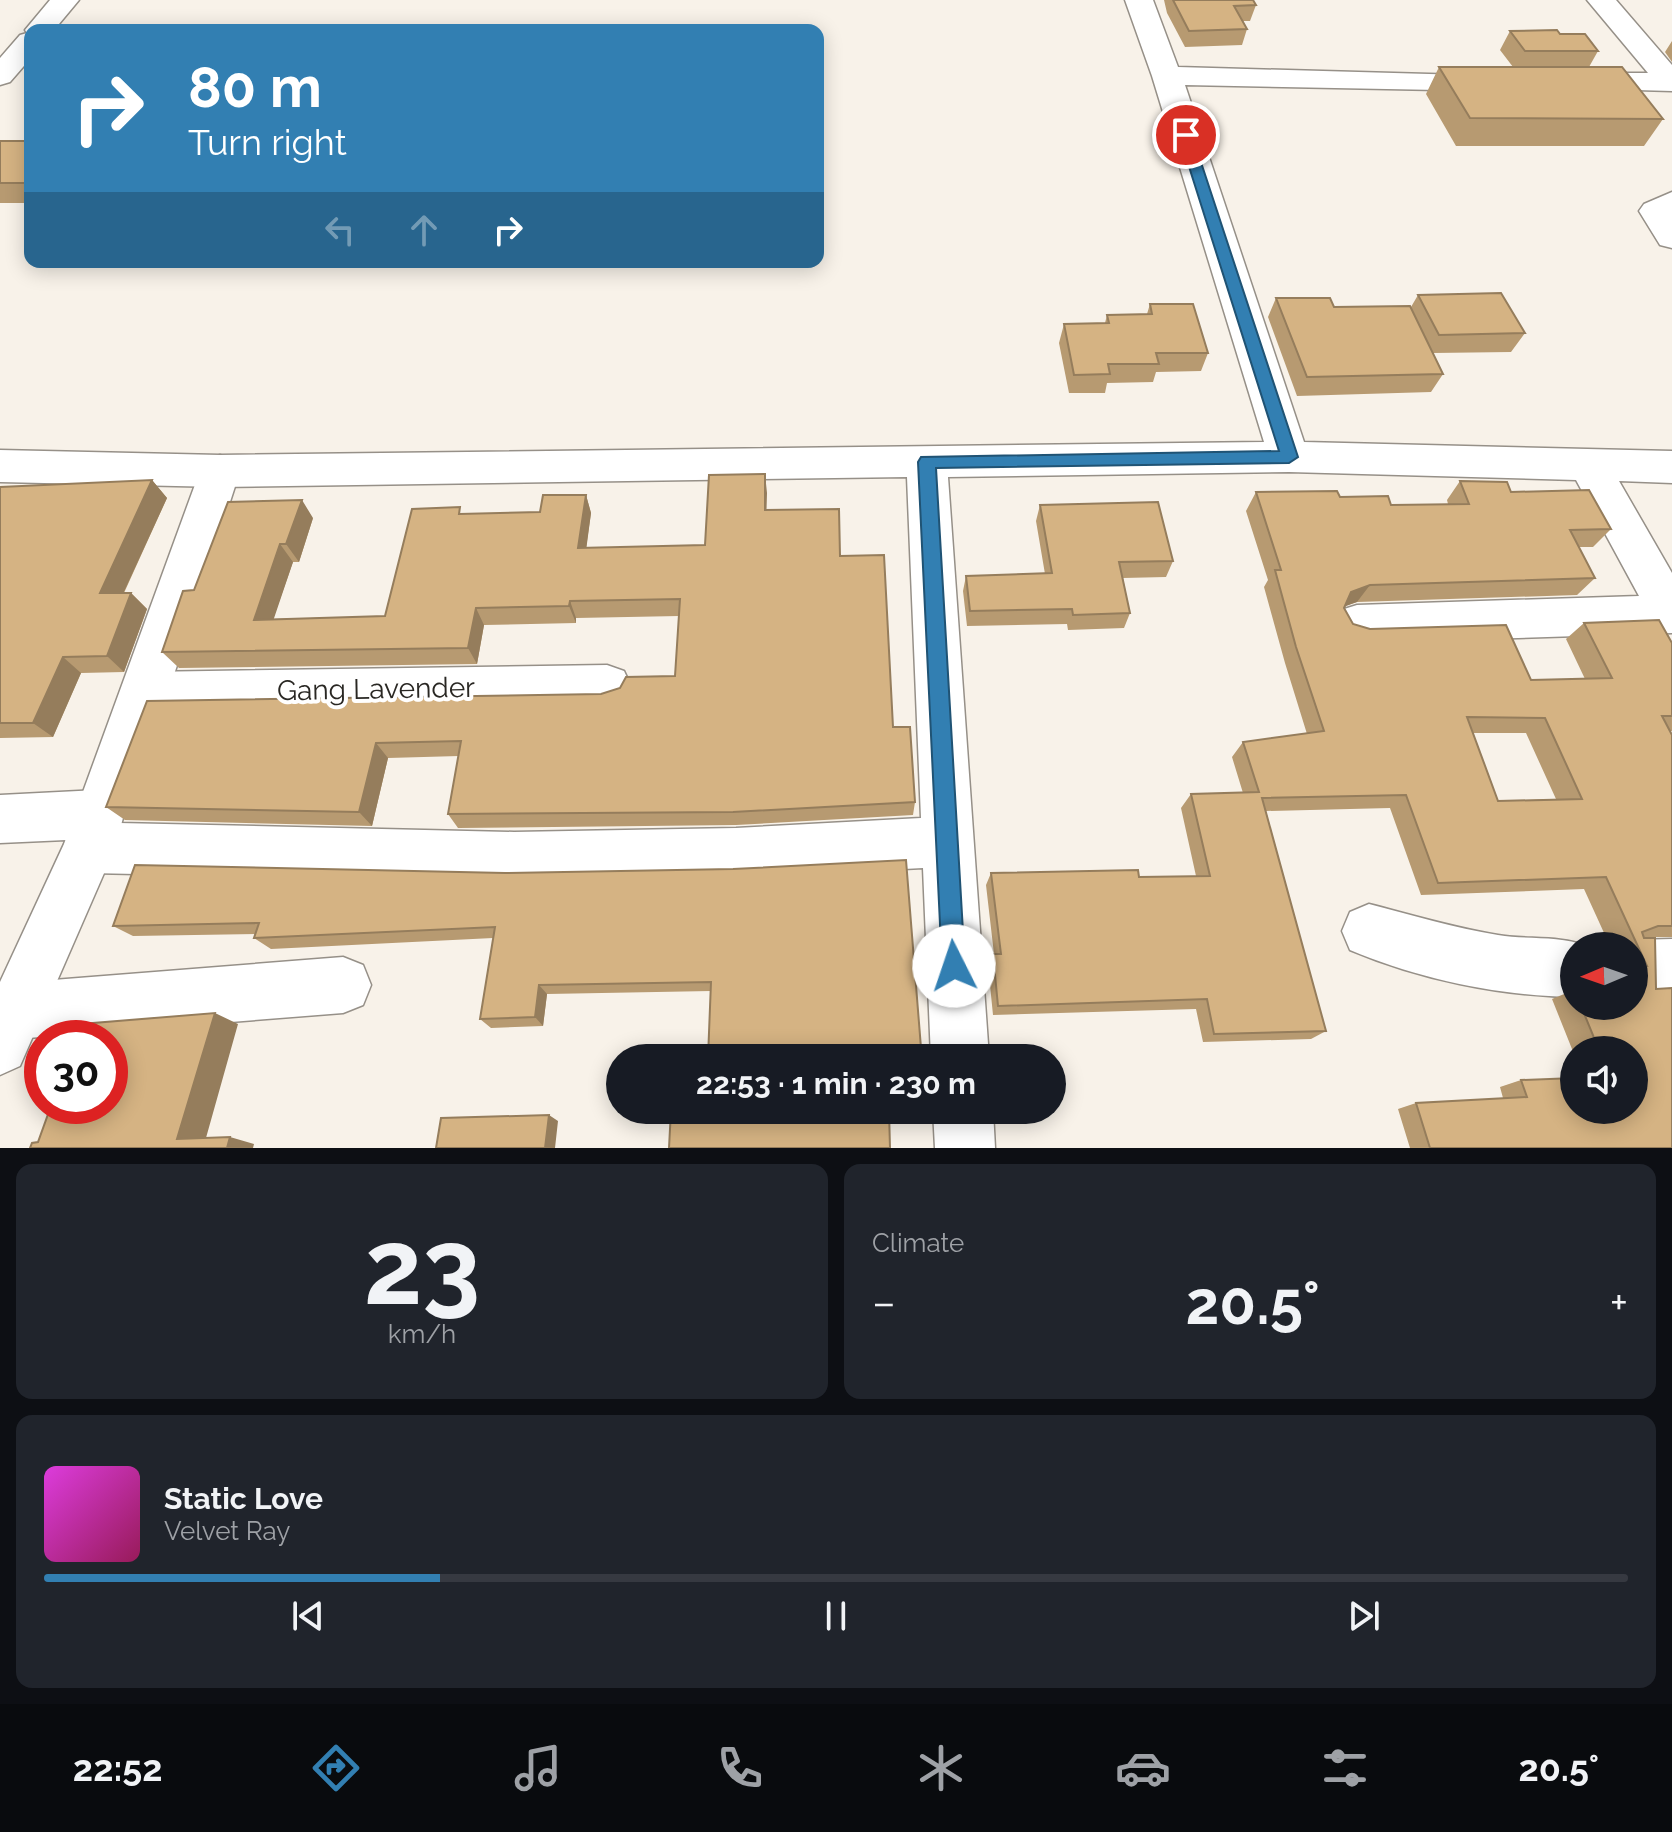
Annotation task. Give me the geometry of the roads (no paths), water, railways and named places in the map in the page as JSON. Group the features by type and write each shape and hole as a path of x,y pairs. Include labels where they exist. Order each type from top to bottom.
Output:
{"street":[{"path":"44,24 65,0"},
{"path":"1139,0 1167,76 1289,457"},
{"path":"1601,0 1672,82"},
{"path":"0,76 24,48"},
{"path":"1167,76 1513,82"},
{"path":"1545,82 1672,82"},
{"path":"1672,202 1656,211 1661,224 1672,237"},
{"path":"0,466 220,471 1289,457 1672,467"},
{"path":"927,462 959,1044"},
{"path":"1357,624 1672,614 1589,466"},
{"path":"7,1028 93,831 220,471"},
{"name":"Gang Lavender","path":"144,693 607,686"},
{"path":"0,819 93,831 514,857 736,853 946,842"},
{"path":"1369,931 1513,965 1560,968"},
{"path":"1648,968 1672,967"},
{"path":"7,1028 343,985"},
{"path":"964,1124 965,1148"}]}
